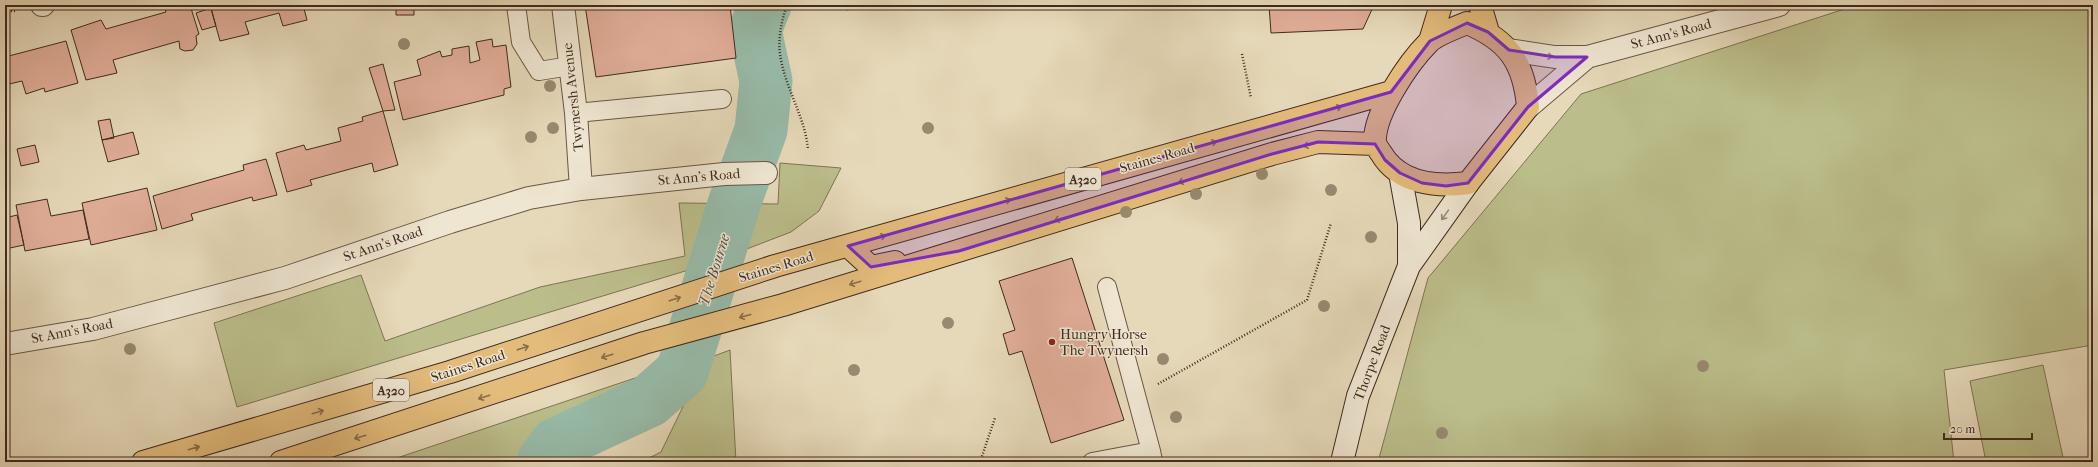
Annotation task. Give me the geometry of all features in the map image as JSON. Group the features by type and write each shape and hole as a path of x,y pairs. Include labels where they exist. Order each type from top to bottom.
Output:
{"main road":[{"path":"1430,41 1467,23 1488,32 1509,50 1521,69 1527,92 1528,107 1468,183 1446,186 1422,182 1400,173 1385,160 1375,144 1378,122 1391,92 1430,41 1441,5"},
{"path":"1480,5 1488,32"},
{"name":"Staines Road","path":"142,462 450,372 775,266 1391,92"},
{"name":"Staines Road","path":"281,462 644,343 783,305 1272,154 1318,142 1375,144"},
{"path":"848,246 871,267 959,251"}],"street":[{"name":"Twynersh Avenue","path":"563,5 576,113 581,189"},
{"name":"St Ann's Road","path":"1509,50 1555,57 1587,57 1779,5"},
{"name":"St Ann's Road","path":"1528,107 1587,57"},
{"name":"St Ann's Road","path":"5,344 93,329 285,278 450,222 529,198 581,189 724,174 766,173"},
{"name":"Thorpe Road","path":"1400,173 1409,223 1409,266"},
{"name":"Thorpe Road","path":"1342,462 1358,396 1409,266 1468,183"}],"lane":[{"path":"516,5 521,42 538,71 570,66"},
{"path":"576,113 722,99"},
{"path":"1092,462 1152,456 1107,287"}],"path":[{"path":"787,5 780,23 781,60 807,132 808,149"},
{"path":"1242,54 1251,98"},
{"path":"1137,396 1308,300 1331,223"},
{"path":"980,462 995,418"}],"highlighted area":[{"path":"1467,23 1488,32 1509,50 1555,57 1587,57 1528,107 1468,183 1446,186 1422,183 1400,173 1385,160 1375,144 1318,142 1272,154 959,251 871,267 848,246 1391,92 1430,41"}],"green space":[{"path":"1857,5 2093,5 2093,345 1944,370 1954,462 1378,462 1428,278 1581,94"},
{"path":"780,163 841,168 819,211 791,232 705,265 237,407 214,323 361,275 385,341 540,287 685,256 679,203 778,204"},
{"path":"730,350 736,462 641,462 661,452 706,359"},
{"path":"2043,365 2064,462 1986,462 1970,381"},
{"path":"644,375 617,393 530,441 519,462 385,462"}],"building":[{"path":"190,5 199,34 196,36 197,44 193,50 185,51 180,49 179,41 113,60 117,73 86,80 71,30 101,20 106,29 166,12 164,6"},
{"path":"210,5 303,5 307,20 283,26 279,13 245,22 249,34 220,41"},
{"path":"396,5 414,5 414,15 396,15"},
{"path":"585,5 730,5 736,58 596,77"},
{"path":"846,5 868,5 847,10"},
{"path":"1269,5 1374,5 1363,29 1271,33"},
{"path":"211,8 216,26 202,30 196,13"},
{"path":"492,39 493,47 506,45 511,87 504,89 504,95 403,120 394,82 421,75 417,60 440,51 442,57 452,55 452,49 469,46 470,63 480,60 476,42"},
{"path":"66,41 78,83 45,92 44,88 26,94 22,81 5,85 5,57"},
{"path":"383,64 395,110 383,111 369,68"},
{"path":"383,111 398,165 374,172 372,163 310,180 312,185 287,192 276,153 304,145 306,150 341,141 338,128 363,121 362,117"},
{"path":"110,119 114,138 102,140 98,121"},
{"path":"133,132 139,154 108,162 102,140"},
{"path":"35,145 39,162 21,166 17,149"},
{"path":"266,159 277,195 253,201 252,197 191,214 193,220 162,229 153,196 244,170 243,165"},
{"path":"147,188 157,230 91,245 82,203"},
{"path":"47,199 51,216 83,210 89,239 25,251 16,205"},
{"path":"17,215 24,245 5,249 5,218"},
{"name":"Hungry Horse The Twynersh","path":"1072,258 1124,420 1051,443 1022,351 1009,355 1003,334 1015,330 999,281"}],"waterway":[{"name":"The Bourne","path":"543,462 556,444 649,401 682,372 735,201 761,130 766,81 755,30 765,5"}],"place":[{"name":"Hungry Horse The Twynersh","path":"1052,342"}]}
